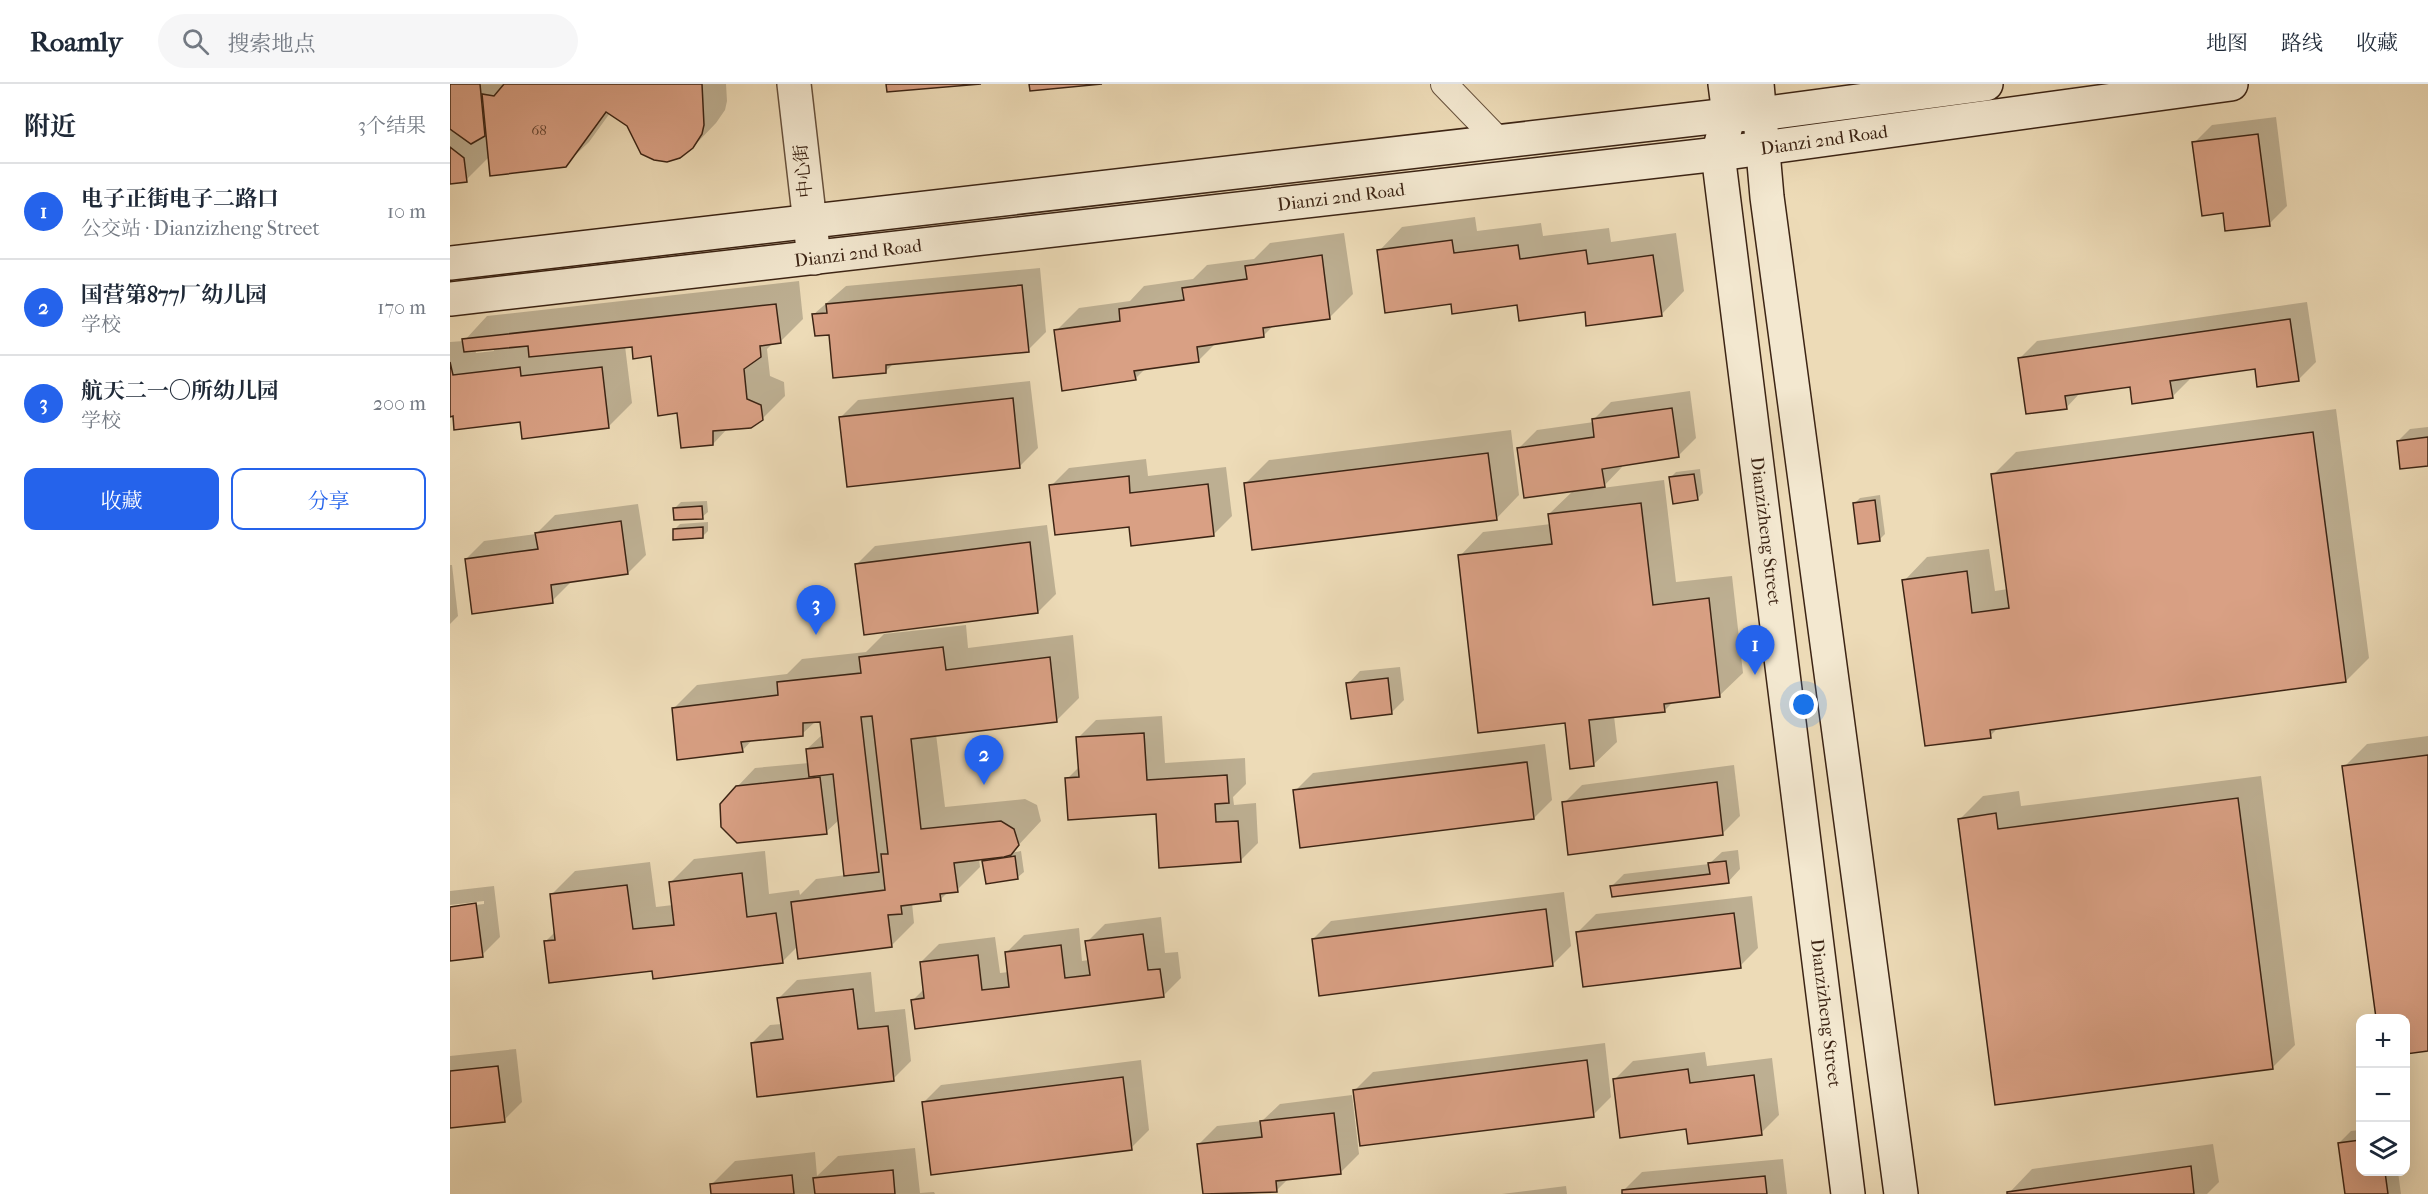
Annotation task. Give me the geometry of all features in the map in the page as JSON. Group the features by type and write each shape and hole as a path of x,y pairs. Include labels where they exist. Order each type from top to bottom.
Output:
{"main road":[{"name":"中心街","path":"794,84 814,258"},
{"name":"Dianzi 2nd Road","path":"450,263 1500,142 1743,99 1986,84"},
{"name":"Dianzi 2nd Road","path":"450,299 1762,149 2231,84"},
{"path":"1743,99 1762,149 1901,1194"},
{"name":"Dianzizheng Street","path":"1743,99 1718,154 1848,1194"}],"street":[{"path":"1444,84 1500,142"}],"building":[{"path":"450,84 480,84 485,136 471,144 450,129"},
{"path":"504,84 702,84 704,125 702,134 693,148 680,158 667,162 654,160 641,154 627,126 606,112 566,167 490,176 482,94 494,96"},
{"path":"886,84 981,84 887,92"},
{"path":"1029,84 1102,84 1030,91"},
{"path":"2258,134 2270,226 2225,231 2223,213 2202,216 2192,142"},
{"path":"450,147 464,158 467,182 450,184"},
{"path":"1452,240 1454,253 1518,245 1520,259 1586,250 1588,264 1653,255 1662,316 1586,326 1585,312 1519,321 1517,305 1452,314 1451,304 1385,313 1377,250"},
{"path":"1322,255 1330,319 1263,328 1264,337 1197,347 1199,362 1134,371 1136,380 1062,391 1054,330 1120,321 1119,309 1184,300 1182,288 1247,279 1245,266"},
{"path":"1022,285 1029,352 886,365 886,373 833,378 829,335 815,336 812,314 827,313 826,304"},
{"path":"776,304 781,343 760,346 761,357 744,369 747,399 761,405 763,420 751,428 713,431 713,445 681,448 677,413 658,416 651,356 633,359 632,347 529,357 528,346 464,352 462,339"},
{"path":"2290,319 2299,381 2257,387 2255,369 2170,381 2173,398 2132,404 2130,387 2065,396 2067,409 2026,414 2018,358"},
{"path":"450,362 453,375 520,367 521,376 602,367 609,428 522,439 520,422 454,430 453,416 450,417"},
{"path":"1013,398 1020,468 847,487 839,417"},
{"path":"1672,408 1679,457 1602,469 1605,487 1524,498 1517,448 1594,437 1592,419"},
{"path":"2313,432 2346,682 1990,730 1991,738 1925,746 1902,580 1967,571 1972,613 2009,608 1991,474"},
{"path":"2428,437 2428,466 2400,469 2397,441"},
{"path":"1488,453 1497,520 1252,550 1244,483"},
{"path":"1694,474 1698,500 1673,504 1669,477"},
{"path":"1129,476 1130,493 1208,484 1214,536 1131,546 1129,527 1055,535 1049,485"},
{"path":"1875,500 1880,541 1858,544 1853,503"},
{"path":"1641,503 1653,605 1709,598 1720,697 1664,704 1665,712 1589,720 1594,766 1570,769 1565,723 1478,733 1458,555 1552,544 1548,514"},
{"path":"702,506 703,519 674,520 673,508"},
{"path":"621,521 628,574 551,585 553,603 472,614 465,559 538,549 535,533"},
{"path":"703,527 703,538 673,540 673,529"},
{"path":"1030,542 1038,613 864,635 855,564"},
{"path":"943,647 946,670 1050,657 1057,722 911,739 921,829 1001,821 1014,829 1019,845 1011,855 1004,857 954,863 958,892 940,894 941,901 901,906 902,914 888,915 892,947 798,959 791,902 885,890 881,854 888,854 872,716 861,717 879,872 844,876 833,774 809,777 806,749 823,747 820,722 803,723 803,736 741,742 743,752 677,760 672,708 778,695 777,682 861,673 859,657"},
{"path":"1388,678 1392,714 1351,719 1346,683"},
{"path":"1144,733 1147,780 1227,775 1229,803 1215,804 1216,822 1238,821 1241,862 1159,868 1156,814 1068,820 1065,778 1079,777 1076,737"},
{"path":"2428,755 2428,1051 2410,1053 2410,1014 2375,1014 2342,766"},
{"path":"1527,762 1534,819 1300,848 1293,790"},
{"path":"820,777 827,834 737,843 721,827 720,804 736,786"},
{"path":"1717,782 1723,835 1568,855 1562,802"},
{"path":"2238,798 2273,1069 1995,1105 1958,819 1996,813 1998,829"},
{"path":"1015,856 1018,879 986,884 982,861"},
{"path":"1726,861 1729,883 1612,897 1610,886 1710,874 1708,863"},
{"path":"742,873 747,917 776,913 783,963 653,979 652,971 549,983 544,941 555,940 550,894 627,885 633,929 674,925 669,882"},
{"path":"476,903 483,957 450,961 450,907"},
{"path":"1546,909 1553,966 1319,996 1312,939"},
{"path":"1734,913 1741,968 1583,987 1576,932"},
{"path":"1143,934 1148,970 1160,969 1164,997 915,1029 911,1000 924,998 920,962 978,955 982,990 1009,987 1005,952 1061,945 1065,978 1090,975 1085,941"},
{"path":"853,989 858,1029 888,1026 894,1081 757,1097 751,1043 783,1039 777,998"},
{"path":"1587,1060 1594,1117 1360,1146 1353,1090"},
{"path":"498,1066 505,1122 450,1128 450,1071"},
{"path":"1688,1069 1690,1083 1754,1075 1762,1135 1688,1144 1686,1129 1620,1138 1613,1079"},
{"path":"1123,1077 1132,1150 931,1175 922,1102"},
{"path":"1334,1113 1341,1174 1276,1181 1277,1192 1203,1194 1197,1144 1262,1137 1260,1121"},
{"path":"2356,1141 2356,1176 2386,1176 2388,1194 2345,1194 2338,1143"},
{"path":"2191,1166 2194,1194 2007,1194 2007,1192"},
{"path":"893,1170 895,1194 815,1194 813,1178"},
{"path":"792,1175 794,1194 711,1194 710,1184"},
{"path":"1765,1176 1767,1194 1622,1194 1622,1190"}],"place":[{"name":"航天二一〇所幼儿园","path":"816,635"},
{"name":"电子正街电子二路口","path":"1755,675"},
{"name":"国营第877厂幼儿园","path":"984,785"}]}
